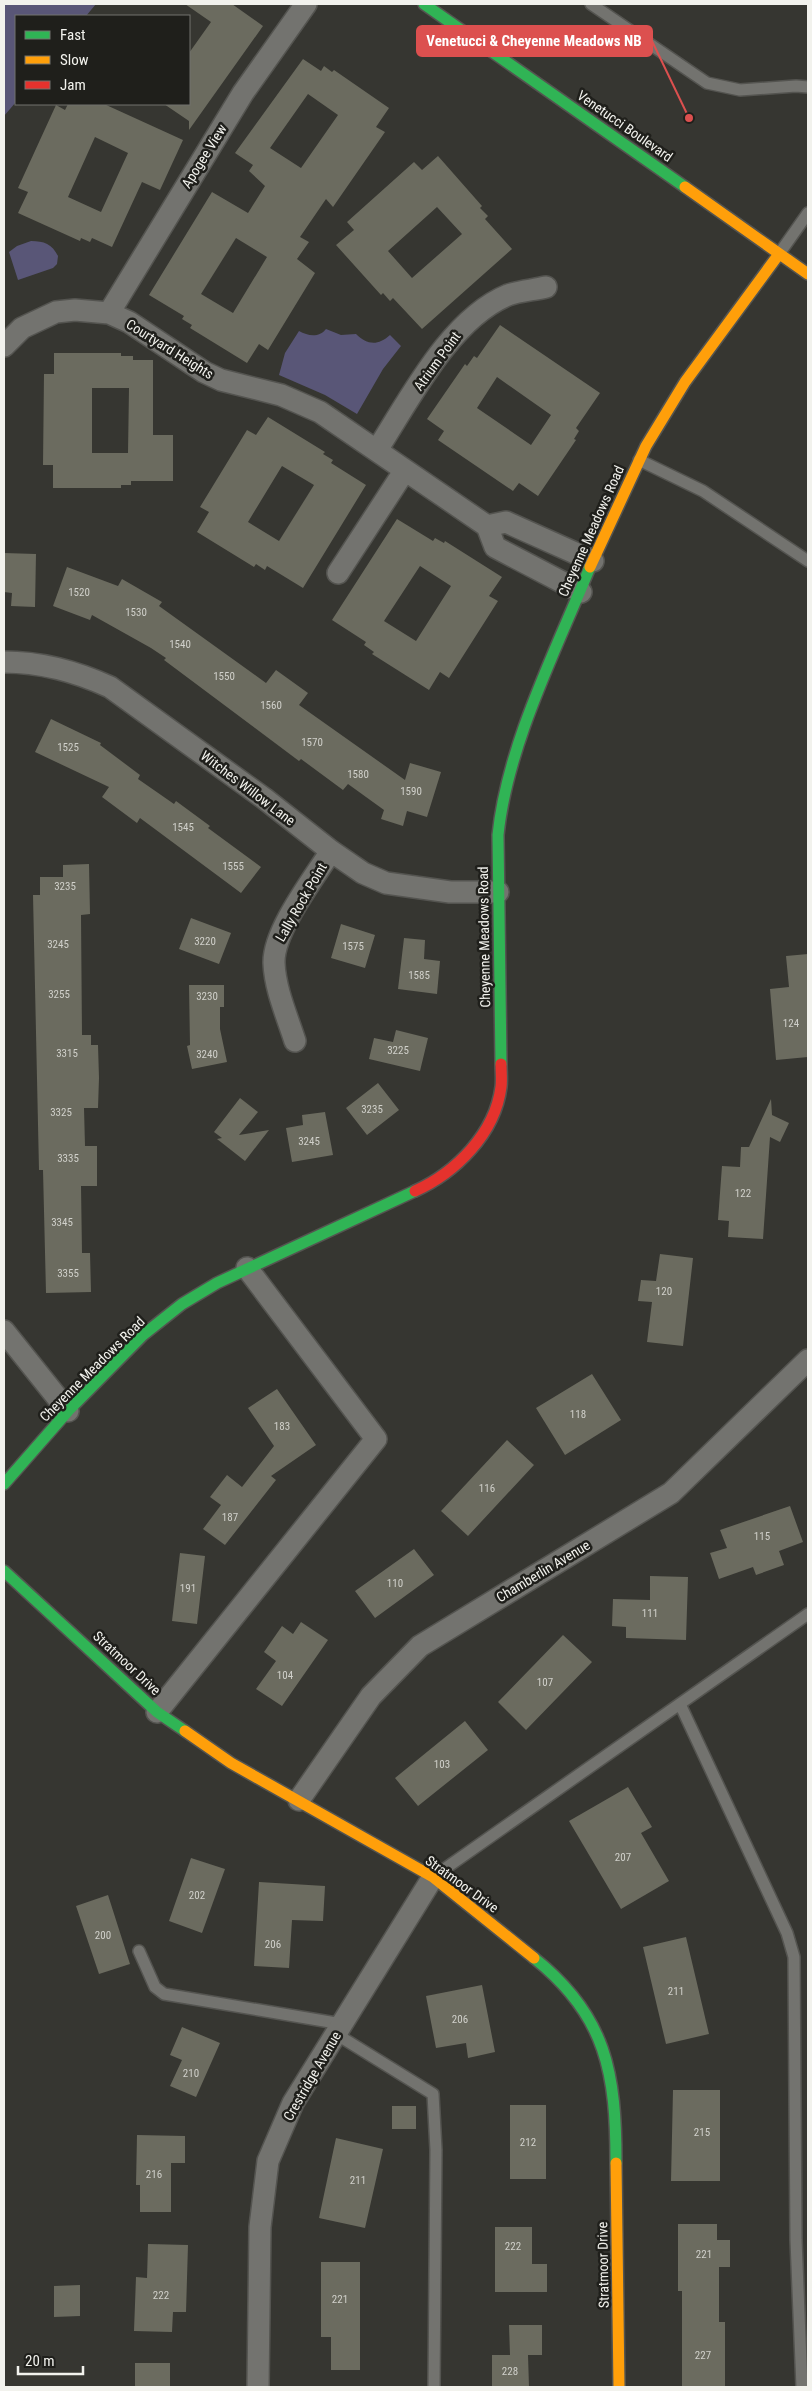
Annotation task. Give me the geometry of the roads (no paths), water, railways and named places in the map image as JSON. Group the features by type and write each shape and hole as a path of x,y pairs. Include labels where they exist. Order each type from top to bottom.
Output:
{"main road":[{"name":"Venetucci Boulevard","path":"424,4 808,274"},
{"name":"Cheyenne Meadows Road","path":"4,1484 68,1411 143,1335 182,1304 247,1268 433,1183 458,1165 480,1140 493,1118 501,1088 498,892 500,812 508,776 520,738 593,561 639,460 685,382 779,254"},
{"name":"Stratmoor Drive","path":"4,1571 157,1712 231,1763 300,1800 432,1877 556,1975 588,2014 608,2062 616,2118 619,2387"}],"street":[{"name":"Apogee View","path":"110,313 243,93 306,4"},
{"name":"Atrium Point","path":"377,450 441,352 460,329 476,314 509,294 546,287"},
{"name":"Courtyard Heights","path":"4,346 22,328 39,318 56,312 75,310 110,313 129,322 204,372 221,380 297,400 320,412 488,526"},
{"path":"338,573 405,470"},
{"path":"581,592 495,547 488,526 506,522 593,561"},
{"name":"Witches Willow Lane","path":"4,662 38,664 61,668 84,675 110,687 265,799 331,851 363,873 386,883 450,892 498,892"},
{"name":"Lally Rock Point","path":"295,1041 277,984 274,963 275,948 286,925 331,851"},
{"path":"157,1712 376,1439 247,1268"},
{"path":"4,1331 68,1411"},
{"name":"Chamberlin Avenue","path":"300,1800 370,1696 420,1646 671,1494 808,1360"},
{"name":"Crestridge Avenue","path":"258,2387 260,2228 268,2160 293,2103 432,1877"}],"lane":[{"path":"592,4 706,83 740,90 796,86 808,87"},
{"name":"Cheyenne Meadows Road","path":"779,254 808,213"},
{"path":"639,460 703,491 808,561"},
{"path":"432,1877 808,1614"},
{"path":"680,1704 787,1932 794,1957 796,2240 802,2387"},
{"path":"138,1951 155,1987 164,1994 339,2029 432,2094 436,2150 434,2387"}],"place":[{"name":"Venetucci & Cheyenne Meadows NB","path":"689,118"}]}
